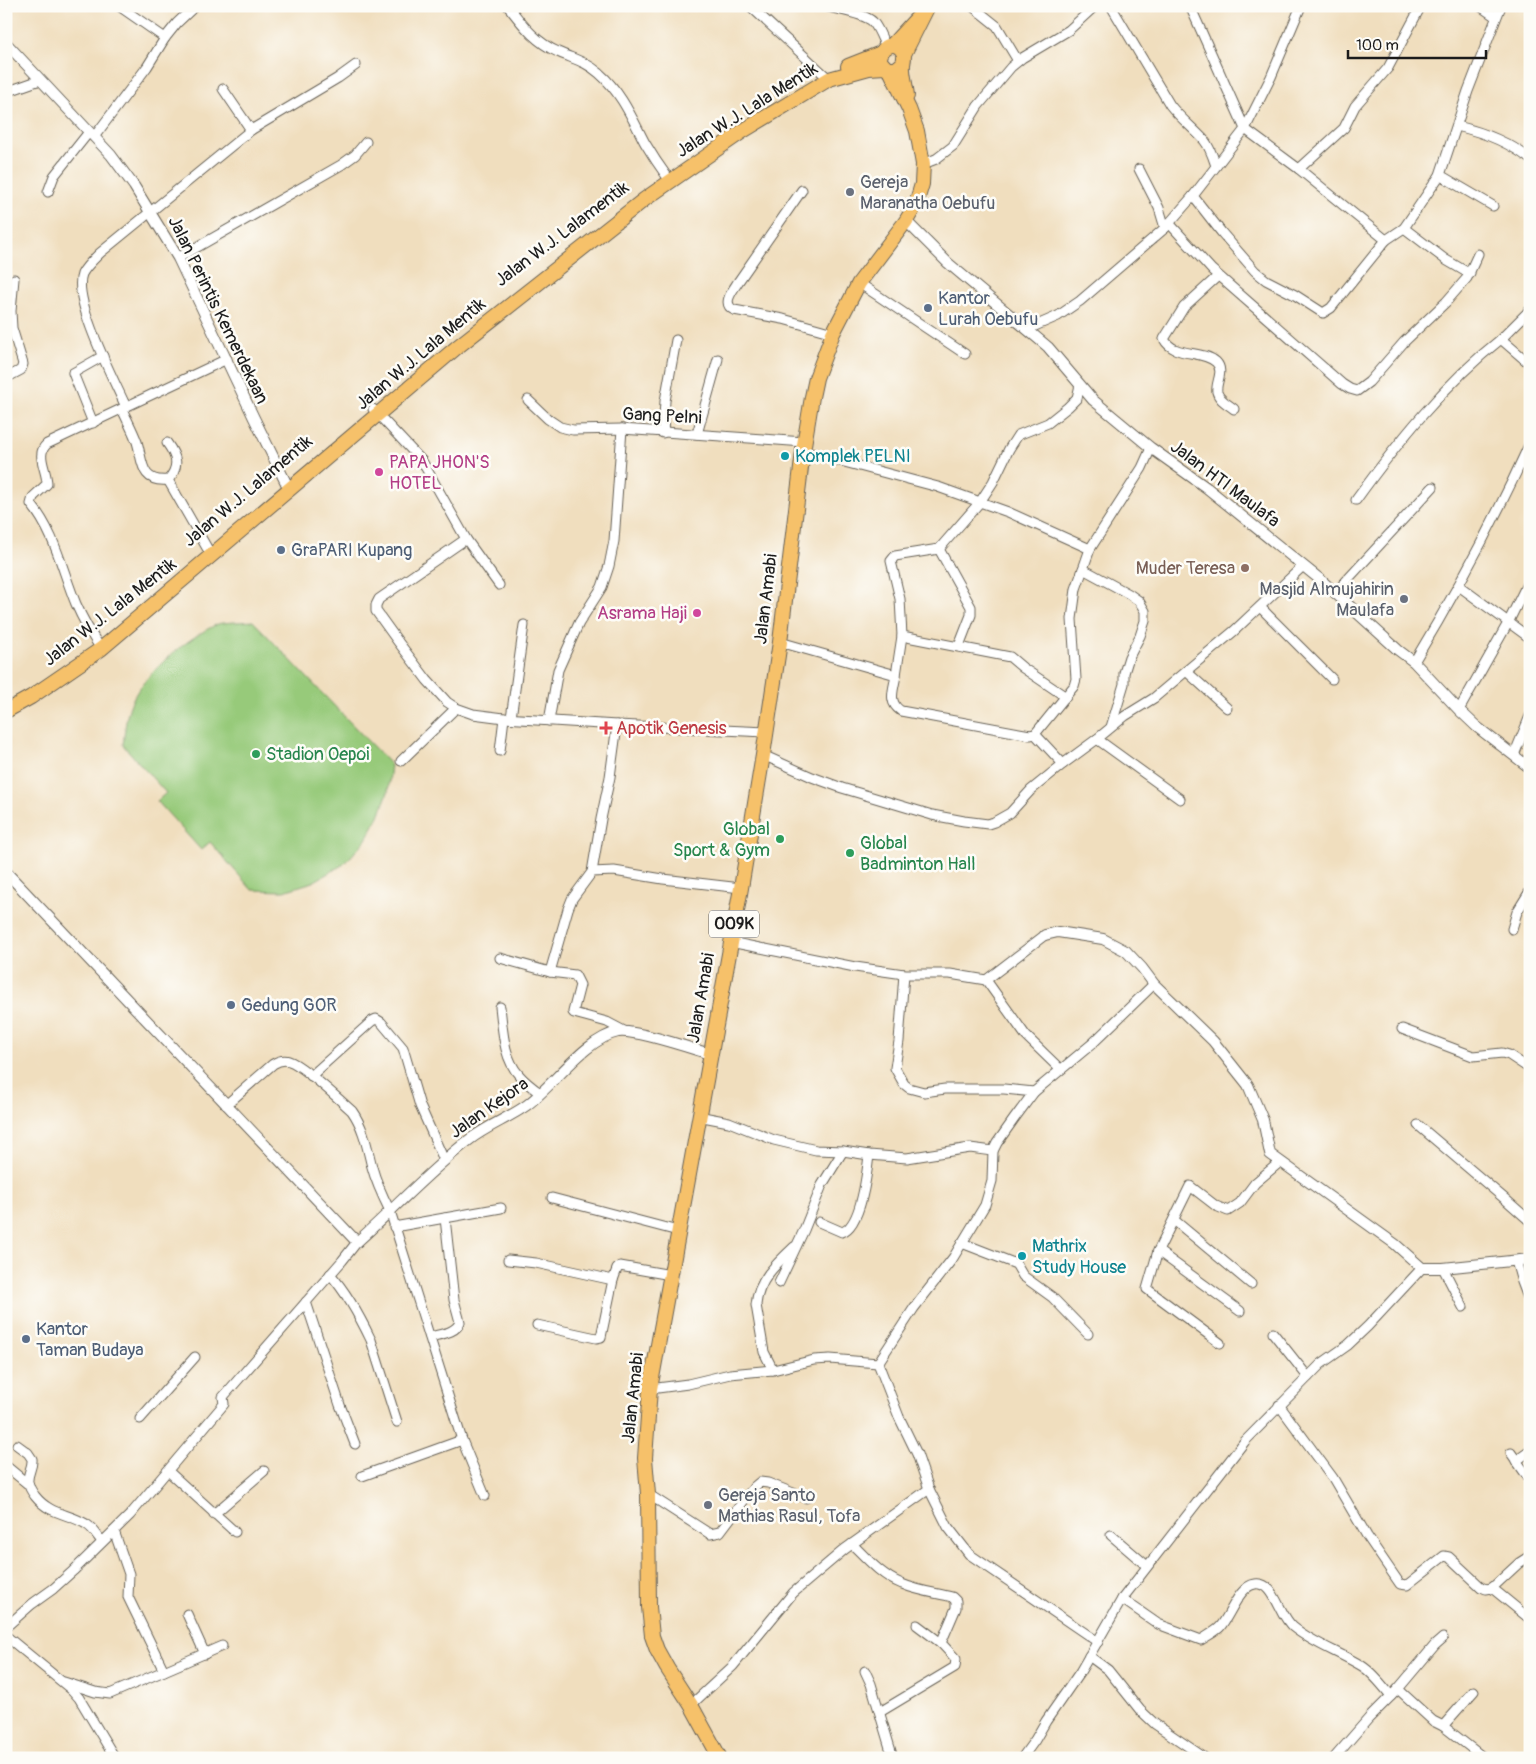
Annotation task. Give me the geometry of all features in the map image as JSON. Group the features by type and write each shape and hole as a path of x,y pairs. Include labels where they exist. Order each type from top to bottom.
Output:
{"main road":[{"path":"928,8 900,67 887,69 880,61 886,48 928,8"},
{"path":"886,48 900,47 904,58"},
{"name":"Jalan W.J. Lalamentik","path":"375,412 505,302 668,178 731,134 826,77 886,48"},
{"name":"Jalan Amabi","path":"904,58 909,109"},
{"name":"Jalan W.J. Lala Mentik","path":"6,711 31,697 99,646 375,412 645,199 826,77 869,68 887,69"},
{"name":"Jalan Amabi","path":"719,1754 667,1668 652,1636 649,1607 646,1458 650,1390 698,1116 741,888 763,755 780,642 804,446 816,378 833,333 859,284 906,221 916,204 922,184 923,164 917,131 909,109 887,69"},
{"path":"6,702 99,646"}],"street":[{"path":"119,6 165,38"},
{"path":"48,192 54,176 92,134 147,67 177,23 195,6"},
{"path":"508,6 526,30 537,40 559,53 577,59 596,71 617,91 668,178"},
{"path":"750,6 826,77"},
{"path":"824,6 863,16 870,20 878,30 886,48"},
{"path":"972,6 997,26 1018,62"},
{"path":"923,164 936,159 953,146 984,99 1011,67 1069,30 1095,6"},
{"path":"1111,6 1170,105 1204,140 1216,166"},
{"path":"1190,6 1245,129 1299,169 1386,240"},
{"path":"1028,329 1058,316 1080,301 1167,225 1193,196 1245,129 1271,77 1301,6"},
{"path":"1299,169 1344,128 1355,106 1388,68 1421,6"},
{"path":"1480,6 1496,17"},
{"path":"1193,196 1255,271 1266,280 1323,314 1331,308 1386,240 1404,228 1440,175 1468,91 1501,6"},
{"name":"Jalan Perintis Kemerdekaan","path":"6,43 92,134 134,186 178,258 254,418 293,481"},
{"path":"168,443 177,461 173,474 168,480 161,481 152,478 144,471 124,408 93,336 84,300 82,276 100,253 251,130 338,78 356,65"},
{"path":"6,92 40,80"},
{"path":"223,89 251,130"},
{"path":"1457,126 1494,138 1530,159"},
{"path":"178,258 342,166 366,142"},
{"path":"1139,169 1167,225 1218,276 1350,390 1357,391 1369,382 1404,342 1446,302 1470,274 1478,254"},
{"path":"1440,175 1493,206"},
{"path":"802,190 738,282 728,304 734,310 783,319 833,333"},
{"name":"Jalan HTI Maulafa","path":"906,221 948,263 1048,347 1093,400 1151,448 1207,488 1322,581 1398,650 1414,662 1477,727 1530,768"},
{"path":"1404,228 1446,260 1470,274"},
{"path":"1218,276 1184,307 1164,339 1168,346 1176,350 1204,356 1216,362 1220,371 1217,391 1220,398 1234,409"},
{"path":"14,279 11,320 14,338 23,364 14,374"},
{"path":"859,284 965,354"},
{"path":"1356,500 1387,457 1452,383 1530,310"},
{"path":"1501,338 1530,364"},
{"path":"663,433 664,409 676,340"},
{"path":"93,422 73,373 103,356"},
{"path":"99,646 76,604 49,532 31,504 33,497 46,484 47,478 41,453 42,448 226,359"},
{"path":"697,434 718,360"},
{"path":"1080,385 1077,398 1068,407 1048,423 1018,435 980,502 939,549 895,556 891,561 900,599 902,636 892,701 894,707 901,711 1030,735 1035,734 1072,690 1076,679 1072,619 1076,589 1090,549 1142,468 1151,448"},
{"name":"Gang Pelni","path":"528,400 548,419 560,427 573,430 622,429 697,434 804,446 938,487 1008,512 1090,549"},
{"path":"375,412 422,460 466,539 499,585"},
{"path":"550,721 558,670 579,623 602,587 609,566 614,540 622,429"},
{"path":"1414,662 1459,586 1529,449"},
{"path":"168,480 210,552"},
{"path":"1335,593 1433,487"},
{"path":"466,539 379,599 376,605 376,611 414,663 447,702 456,708 473,714 508,718 766,732"},
{"path":"939,549 971,607 971,614 959,646"},
{"path":"763,755 812,777 932,816 988,824 1000,820 1010,813 1031,790 1063,764 1111,727 1154,698 1234,631 1303,566"},
{"path":"1083,569 1129,594 1139,601 1145,611 1145,621 1140,636 1129,657 1124,673 1124,684 1111,727"},
{"path":"1459,710 1508,623 1530,578"},
{"path":"1459,586 1530,638"},
{"path":"1260,607 1332,679"},
{"path":"500,750 508,718 524,625"},
{"path":"902,636 1010,657 1066,698"},
{"path":"780,642 896,675"},
{"path":"1186,671 1227,708"},
{"path":"400,761 456,708"},
{"path":"1514,755 1530,716"},
{"path":"550,972 568,909 572,900 592,872 610,777 617,725"},
{"path":"1035,734 1063,764"},
{"path":"1097,739 1180,799"},
{"path":"592,872 614,871 741,888"},
{"path":"6,872 357,1242 223,1397 224,1404 168,1471 114,1531 59,1583 6,1628"},
{"path":"1512,929 1517,912 1530,891"},
{"path":"986,980 1045,935 1058,932 1103,939 1126,951 1154,984 1213,1041 1248,1085 1263,1120 1270,1154 1280,1162 1395,1244 1422,1268 1443,1268 1530,1259"},
{"path":"730,942 855,967 904,974 950,974 986,980 1026,1036 1060,1069"},
{"path":"500,958 550,972 572,974 577,977 580,984 574,1013 607,1022 626,1032 710,1054"},
{"path":"904,974 900,1041 896,1068 900,1080 904,1084 909,1088 924,1092 945,1089 1004,1088 1034,1092"},
{"path":"878,1363 914,1308 945,1270 962,1243 989,1196 992,1181 993,1151 1034,1092 1093,1043 1154,984"},
{"path":"500,1007 504,1042 510,1061 519,1075 540,1094"},
{"path":"311,1076 372,1020 376,1019 381,1022 403,1048 420,1106 444,1160"},
{"path":"1402,1029 1473,1056 1502,1053 1509,1055 1530,1069"},
{"name":"Jalan Kejora","path":"357,1242 444,1160 471,1138 493,1123 527,1105 583,1052 599,1040 618,1032 626,1032"},
{"path":"226,1105 267,1068 278,1061 289,1061 311,1076 355,1115 365,1136 376,1180 390,1211 462,1440 485,1496"},
{"path":"698,1116 729,1122 774,1140 816,1150 907,1158 970,1148 993,1151"},
{"path":"1418,1124 1530,1222"},
{"path":"779,1282 798,1243 822,1185 843,1151"},
{"path":"819,1222 842,1232 848,1228 859,1206 867,1173 869,1155"},
{"path":"1220,1343 1147,1289 1158,1251 1190,1186 1216,1206 1228,1211 1240,1203 1254,1183 1280,1162"},
{"path":"552,1198 678,1232"},
{"path":"394,1227 501,1208"},
{"path":"430,1337 452,1331 457,1328 460,1322 454,1300 445,1218"},
{"path":"1174,1220 1251,1284"},
{"path":"773,1370 764,1352 757,1299 772,1268 798,1243"},
{"path":"962,1243 1016,1264 1023,1276 1052,1297 1088,1334"},
{"path":"1158,1251 1240,1311"},
{"path":"508,1260 536,1263 613,1280"},
{"path":"1516,1261 1530,1303"},
{"path":"537,1325 596,1338 601,1336 616,1269 620,1266 670,1275"},
{"path":"1022,1758 1080,1672 1122,1599 1245,1441 1321,1364 1355,1339 1385,1310 1422,1268"},
{"path":"1443,1268 1463,1307"},
{"path":"330,1274 365,1326 397,1422"},
{"path":"306,1302 355,1444"},
{"path":"1273,1332 1308,1377"},
{"path":"140,1419 195,1357"},
{"path":"650,1390 688,1384 730,1374 773,1370 814,1360 830,1359 878,1363"},
{"path":"878,1363 899,1417 917,1454 928,1490 948,1527 969,1554 1098,1642"},
{"path":"1279,1405 1333,1478 1367,1536 1400,1584 1407,1585 1444,1556 1449,1556 1481,1587 1486,1589 1492,1588 1519,1563 1530,1556"},
{"path":"362,1476 462,1440"},
{"path":"18,1445 28,1452 32,1459 28,1480 29,1486"},
{"path":"1530,1451 1513,1457 1530,1480"},
{"path":"6,1466 29,1486 46,1507 85,1523 102,1542"},
{"path":"168,1471 235,1532"},
{"path":"214,1514 264,1471"},
{"path":"648,1494 706,1532 713,1534 720,1532 754,1487 760,1482 768,1483 806,1498"},
{"path":"691,1705 733,1666 793,1593 852,1544 928,1490"},
{"path":"114,1531 129,1574 128,1597 164,1671"},
{"path":"1111,1535 1147,1566"},
{"path":"852,1544 873,1565 894,1580 907,1586 955,1599 956,1608 941,1643"},
{"path":"1122,1599 1158,1624 1201,1640 1218,1629 1241,1594 1251,1585 1264,1584 1274,1594 1275,1601 1288,1623 1313,1641 1362,1666 1395,1693 1433,1721 1443,1726 1484,1758"},
{"path":"1492,1588 1530,1619"},
{"path":"187,1614 205,1654"},
{"path":"880,1712 955,1667 956,1659 941,1643 917,1625"},
{"path":"6,1636 64,1682 79,1698 115,1758"},
{"path":"1334,1758 1369,1718 1395,1693 1435,1644 1443,1638"},
{"path":"64,1682 95,1692 110,1694 222,1646"},
{"path":"1089,1656 1108,1670 1140,1710 1154,1724 1205,1758"},
{"path":"865,1671 880,1712 893,1758"},
{"path":"1443,1726 1474,1692"}],"green space":[{"name":"Stadion Oepoi","path":"253,621 391,765 388,792 379,816 365,841 344,864 313,882 284,891 252,890 210,842 201,850 157,801 166,793 123,745 126,720 131,702 160,665 183,645 207,629 218,624"}],"place":[{"name":"Gereja Maranatha Oebufu","path":"850,192"},
{"name":"Kantor Lurah Oebufu","path":"928,308"},
{"name":"Komplek PELNI","path":"785,456"},
{"name":"PAPA JHON'S HOTEL","path":"379,472"},
{"name":"GraPARI Kupang","path":"281,550"},
{"name":"Muder Teresa","path":"1245,568"},
{"name":"Masjid Almujahirin Maulafa","path":"1404,599"},
{"name":"Asrama Haji","path":"697,613"},
{"name":"Apotik Genesis","path":"606,728"},
{"name":"Stadion Oepoi","path":"256,754"},
{"name":"Global Sport & Gym","path":"780,839"},
{"name":"Global Badminton Hall","path":"850,853"},
{"name":"Gedung GOR","path":"231,1005"},
{"name":"Mathrix Study House","path":"1022,1256"},
{"name":"Kantor Taman Budaya","path":"26,1339"},
{"name":"Gereja Santo Mathias Rasul, Tofa","path":"708,1505"}]}
